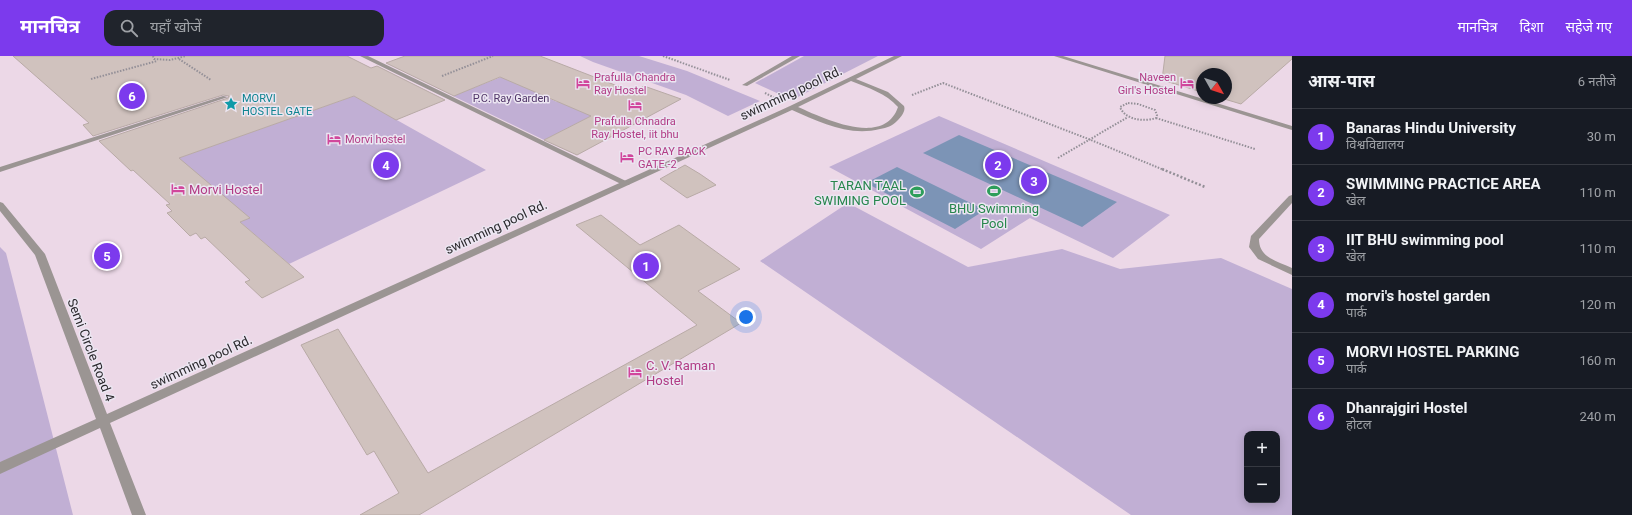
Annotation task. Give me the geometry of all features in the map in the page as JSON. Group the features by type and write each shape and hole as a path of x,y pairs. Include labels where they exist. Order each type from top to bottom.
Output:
{"street":[{"path":"363,56 626,183"},
{"path":"745,85 797,56"},
{"name":"swimming pool Rd.","path":"0,468 626,183 899,56"},
{"path":"1057,56 1292,128"},
{"path":"792,106 828,123 847,129 871,130 887,124 900,116 902,107 897,100 886,93 852,79"},
{"path":"0,170 225,97"},
{"path":"1292,198 1254,238 1254,247 1261,257 1292,272"},
{"name":"Semi Circle Road 4","path":"0,205 40,254 139,515"}],"path":[{"path":"153,56 154,59 157,60"},
{"path":"91,80 157,60 186,56"},
{"path":"421,84 493,56"},
{"path":"179,58 211,80"},
{"path":"897,100 943,83 1091,140 1205,187"},
{"path":"1156,118 1157,115 1155,110 1130,103 1123,104 1120,107 1122,112 1128,117 1150,120 1156,118 1255,149"},
{"path":"1058,158 1128,117"}],"shaded area":[{"path":"0,56 1292,56 1292,515 0,515"}],"green space":[{"path":"580,56 639,56 687,71 760,101 728,116 686,95"},
{"path":"804,56 878,56 792,100 755,83"},
{"name":"P.C. Ray Garden","path":"516,71 533,91 557,102 574,95 607,108 544,140 453,96"},
{"name":"Morvi Hostel","path":"354,96 486,170 289,264 240,222 249,218 170,161"},
{"name":"BHU Swimming Pool","path":"939,116 1170,215 1113,258 1030,218 981,249 829,167"},
{"path":"848,203 968,267 1062,249 1120,269 1221,258 1292,289 1292,515 1131,515 760,261"},
{"path":"0,247 6,253 73,515 0,515"}],"water":[{"path":"959,135 1117,202 1082,227 923,153"},
{"name":"TARAN TAAL SWIMING POOL","path":"897,167 985,210 955,229 866,183"}],"building":[{"path":"13,56 347,56 371,68 377,66 445,100 396,120 354,96 179,158 250,218 240,222 304,277 262,298 245,282 250,280 205,237 201,239 196,233 190,236 167,213 172,211 166,205 170,204 133,170 131,171 99,141 228,98 229,96 223,95 93,136 83,125 89,123"},
{"name":"Prafulla Chnadra Ray Hostel, iit bhu","path":"405,56 540,56 633,92 644,86 681,99 577,155 544,140 591,116 500,77 454,96 386,63"},
{"path":"1165,56 1292,56 1292,59 1241,104 1232,101 1232,68 1196,68 1196,90 1162,80"},
{"path":"685,165 716,185 687,198 660,179"},
{"name":"C. V. Raman Hostel","path":"601,215 640,245 679,225 740,269 698,291 741,323 419,515 360,515 399,493 374,451 367,455 301,345 338,329 428,473 697,325 576,225"}],"place":[{"name":"Prafulla Chandra Ray Hostel","path":"583,83"},
{"name":"Naveen Girl's Hostel","path":"1187,83"},
{"name":"Dhanrajgiri Hostel","path":"132,96"},
{"name":"MORVI HOSTEL GATE","path":"231,104"},
{"name":"Prafulla Chnadra Ray Hostel, iit bhu","path":"635,105"},
{"name":"Morvi hostel","path":"334,139"},
{"name":"PC RAY BACK GATE -2","path":"627,157"},
{"name":"morvi's hostel garden","path":"386,165"},
{"name":"SWIMMING PRACTICE AREA","path":"998,165"},
{"name":"IIT BHU swimming pool","path":"1034,181"},
{"name":"Morvi Hostel","path":"178,189"},
{"name":"BHU Swimming Pool","path":"994,191"},
{"name":"TARAN TAAL SWIMING POOL","path":"917,192"},
{"name":"MORVI HOSTEL PARKING","path":"107,256"},
{"name":"Banaras Hindu University","path":"646,266"},
{"name":"C. V. Raman Hostel","path":"635,372"}]}
